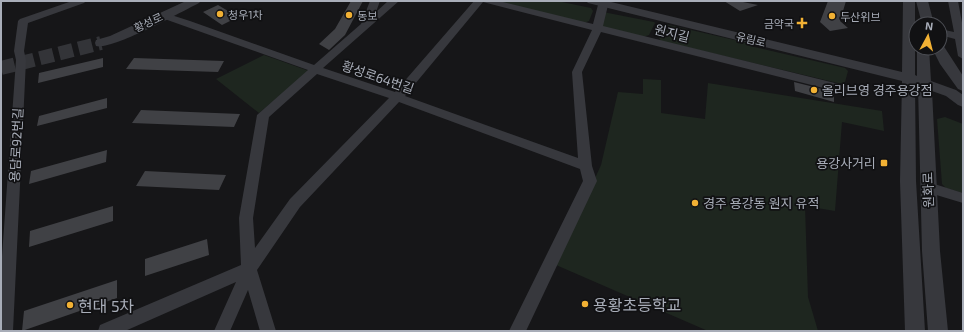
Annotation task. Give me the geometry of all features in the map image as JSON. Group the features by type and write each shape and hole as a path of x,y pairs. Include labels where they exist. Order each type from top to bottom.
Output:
{"street":[{"name":"용담로92번길","path":"5,331 21,60 19,51 23,21 80,1"},
{"name":"황성로","path":"101,43 195,1"},
{"path":"365,27 375,1"},
{"path":"268,331 249,269 246,218 263,115 394,1"},
{"path":"222,331 249,269 295,203 397,97 479,1"},
{"name":"원지길","path":"487,1 851,91"},
{"path":"909,1 919,83 963,113"},
{"path":"922,1 922,16"},
{"path":"922,1 926,16"},
{"path":"953,1 963,56"},
{"path":"517,331 590,180 585,166 577,72 597,29 600,2"},
{"name":"유림로","path":"600,2 919,83"},
{"name":"황성로64번길","path":"162,15 397,97 585,166"},
{"path":"948,34 960,37"},
{"name":"원화로","path":"915,331 908,181 921,56"},
{"path":"942,56 963,86"},
{"path":"919,83 952,93 963,102"},
{"name":"원화로","path":"919,83 938,331"},
{"path":"928,187 963,198"},
{"path":"106,331 249,269"}],"shaded area":[{"path":"494,1 557,1 591,8 593,11 589,21 584,23"},
{"path":"603,12 655,23 649,35 643,37 603,28 599,25"},
{"path":"665,24 743,42 754,47 845,68 848,71 845,82 842,84 661,41 658,36 662,25"},
{"path":"264,55 309,71 259,113 216,79"},
{"path":"643,79 661,80 661,113 705,119 708,83 882,111 884,131 842,122 835,211 805,206 808,297 818,331 708,331 556,265 601,165 618,92 643,94"},
{"path":"945,117 963,124 963,193 946,188 942,184 937,119"}],"building":[{"name":"동보","path":"351,1 363,1 345,35 329,50 319,44 335,29"},
{"path":"724,1 738,1 758,5 740,11"},
{"name":"두산위브","path":"828,1 846,1 840,21 848,28 830,31 820,22"},
{"name":"청우1차","path":"218,5 238,17 222,25 203,12"},
{"path":"103,58 103,67 38,83 39,73"},
{"path":"134,58 224,61 218,72 126,69"},
{"name":"올리브영 경주용강점","path":"794,82 834,92 834,102 795,91"},
{"path":"107,98 107,108 37,126 39,116"},
{"path":"141,110 240,114 234,127 132,123"},
{"path":"107,150 106,162 29,184 31,171"},
{"path":"145,171 226,175 219,190 136,186"},
{"path":"113,206 113,221 29,247 30,231"},
{"name":"현대 5차","path":"207,239 209,255 145,276 145,259"},
{"name":"현대 5차","path":"117,280 117,298 22,331 24,311"}],"tunnel":[{"path":"1,68 101,43"}],"place":[{"name":"청우1차","path":"220,14"},
{"name":"동보","path":"349,15"},
{"name":"두산위브","path":"832,16"},
{"name":"금약국","path":"802,23"},
{"name":"올리브영 경주용강점","path":"814,90"},
{"name":"용강사거리","path":"884,163"},
{"name":"경주 용강동 원지 유적","path":"695,203"},
{"name":"용황초등학교","path":"585,304"},
{"name":"현대 5차","path":"70,305"}]}
